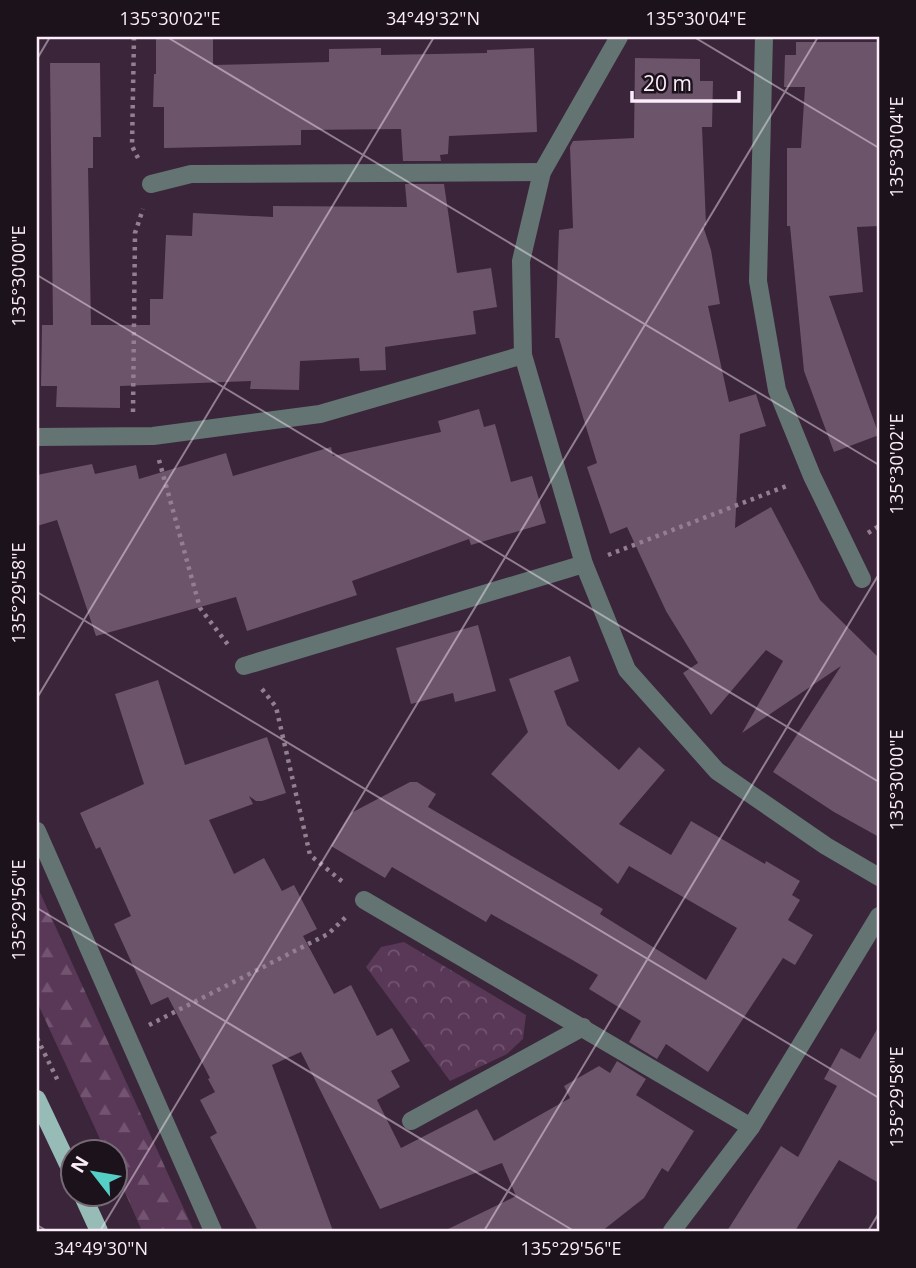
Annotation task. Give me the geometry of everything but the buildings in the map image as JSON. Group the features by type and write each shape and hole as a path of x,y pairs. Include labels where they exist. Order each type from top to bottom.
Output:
{"main road":[{"path":"37,1100 60,1148"},
{"path":"88,1208 99,1231"}],"street":[{"path":"619,37 542,172 522,261 523,355 584,564 627,670 717,771 826,846 879,877"},
{"path":"764,37 758,281 777,390 811,476 862,579"},
{"path":"151,184 191,174 542,172"},
{"path":"37,437 153,436 320,414 523,355"},
{"path":"244,666 584,564"},
{"path":"37,831 213,1231"},
{"path":"364,900 751,1127"},
{"path":"672,1231 751,1127 879,916"},
{"path":"411,1121 583,1027"}],"path":[{"path":"134,37 132,146 151,184"},
{"path":"133,437 135,233"},
{"path":"153,436 200,608 244,666"},
{"path":"584,564 811,476"},
{"path":"126,1036 328,934 364,900 310,855 275,707"}],"green space":[{"path":"37,886 194,1231 142,1231 130,1204 130,1138 100,1138 37,1002"},
{"path":"404,942 526,1015 523,1039 507,1054 450,1081 366,967 381,947"}]}
